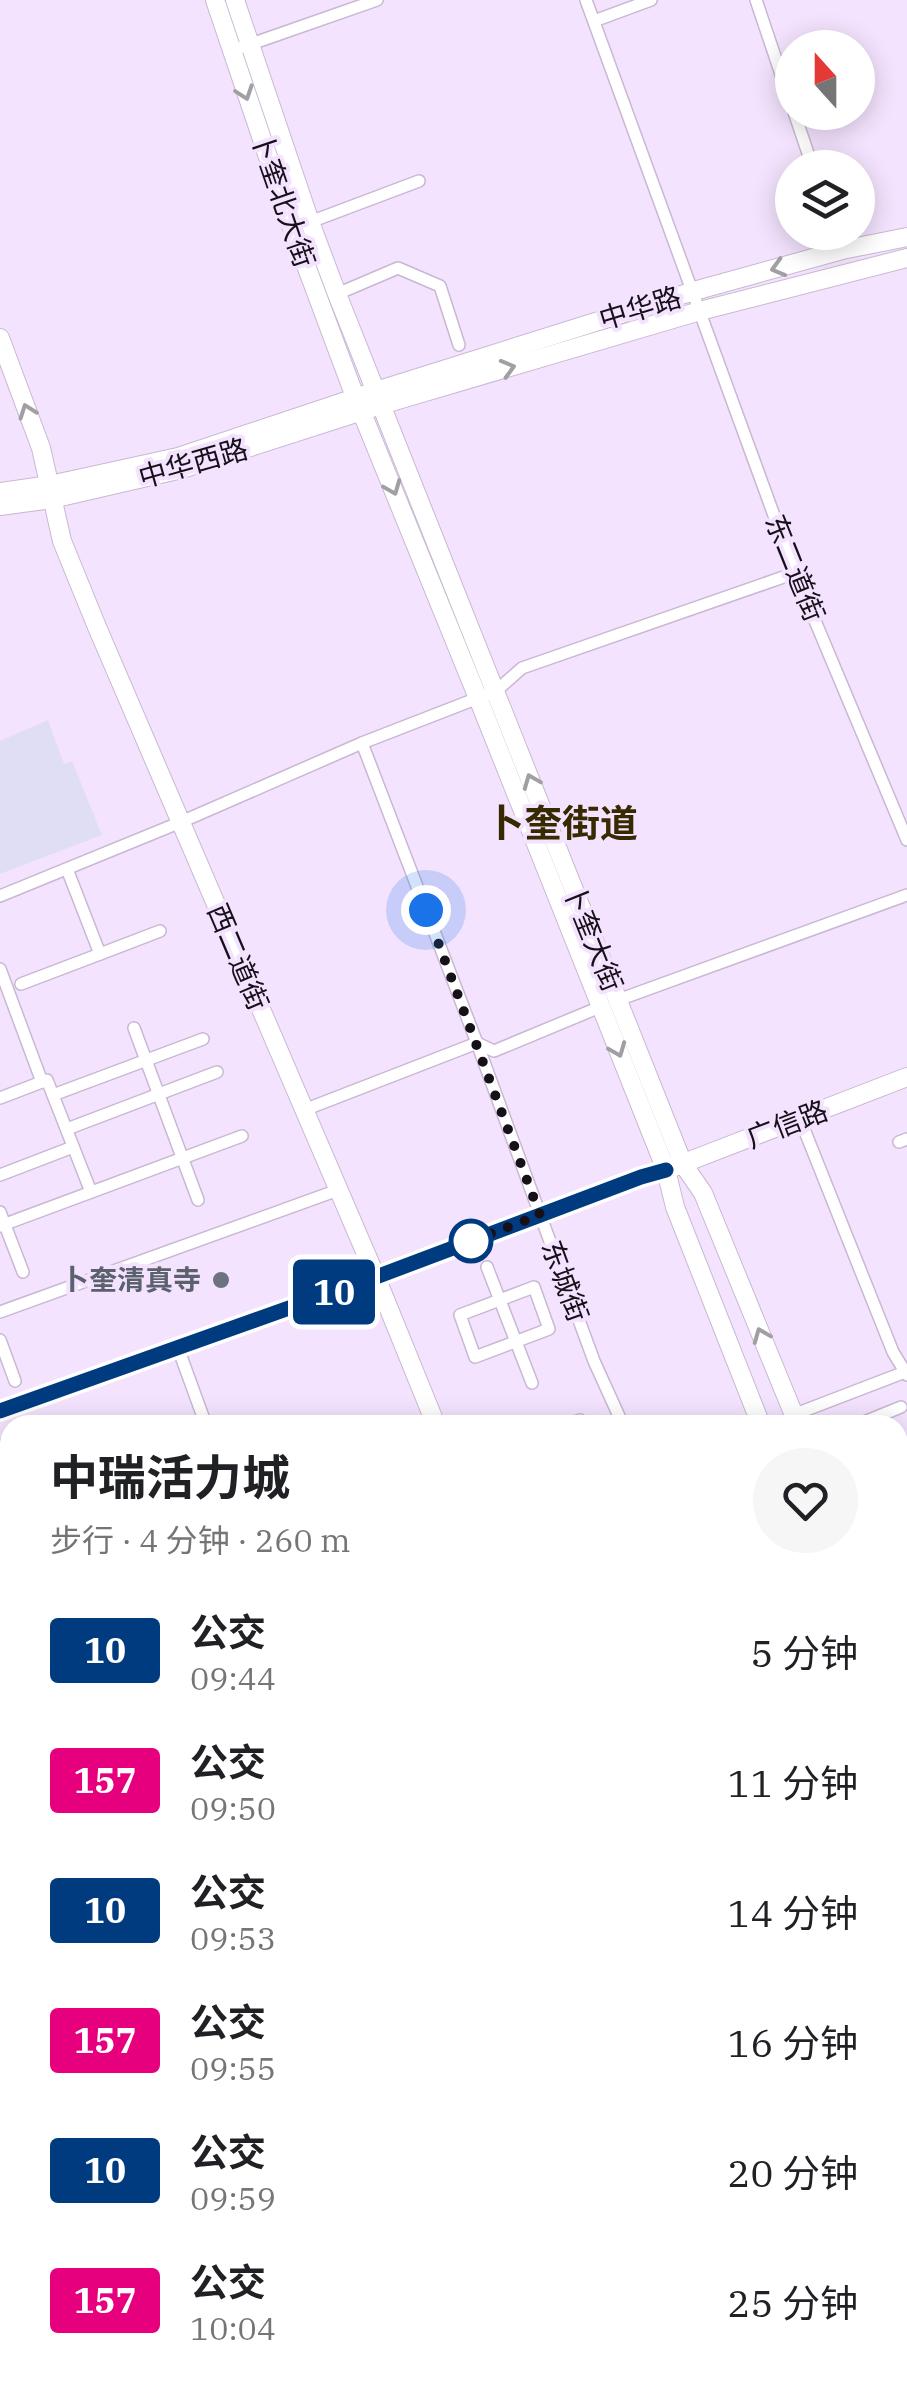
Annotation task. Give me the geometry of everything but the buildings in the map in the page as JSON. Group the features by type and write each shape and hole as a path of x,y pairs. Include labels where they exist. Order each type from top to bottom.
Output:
{"main road":[{"name":"卜奎北大街","path":"215,0 240,48 379,398"},
{"name":"卜奎北大街","path":"234,0 240,48 292,228 359,405"},
{"name":"中华路","path":"875,239 907,237"},
{"name":"中华路","path":"379,398 813,250"},
{"name":"中华路","path":"379,398 907,258"},
{"name":"西二道街","path":"0,338 41,448 62,541 432,1415"},
{"name":"中华西路","path":"0,506 379,398"},
{"name":"卜奎大街","path":"379,398 487,694 675,1167 675,1207 757,1415"},
{"name":"卜奎大街","path":"359,405 487,694"},
{"name":"中华西路","path":"0,492 51,492"},
{"name":"广信路","path":"0,1411 675,1167 907,1077"},
{"name":"卜奎大街","path":"675,1167 702,1193 794,1415"}],"street":[{"path":"240,48 377,0"},
{"name":"东二道街","path":"586,0 795,574 907,840"},
{"path":"594,21 651,0"},
{"path":"756,0 775,56"},
{"path":"310,222 418,181"},
{"path":"337,294 398,268 440,286 459,344"},
{"path":"0,896 487,694 522,668 795,574"},
{"name":"东城街","path":"362,744 594,1362 618,1415"},
{"path":"67,868 100,954"},
{"path":"304,1110 477,1043 494,1051 609,1003 907,896"},
{"path":"21,984 160,931"},
{"path":"0,969 42,1082"},
{"path":"134,1028 198,1200"},
{"path":"53,1095 204,1039"},
{"path":"66,1130 217,1072"},
{"path":"0,1098 47,1080 91,1192"},
{"path":"800,1119 886,1336 906,1373 808,1415"},
{"path":"23,1272 2,1221 242,1136"},
{"path":"0,1175 74,1147"},
{"path":"0,1312 338,1190"},
{"path":"488,1267 532,1384"},
{"path":"534,1288 550,1330 516,1342 475,1357 460,1315 534,1288"},
{"path":"0,1340 15,1381"},
{"path":"178,1348 202,1415"},
{"path":"883,1415 902,1408"}],"shaded area":[{"path":"48,720 64,764 72,761 102,835 0,874 0,741"}],"bus line":[{"name":"10","path":"0,1411 666,1170"}],"place":[{"name":"卜奎清真寺","path":"221,1280"}],"district":[{"name":"卜奎街道","path":"562,824"}],"route":[{"path":"426,910 540,1215 471,1241"}]}
